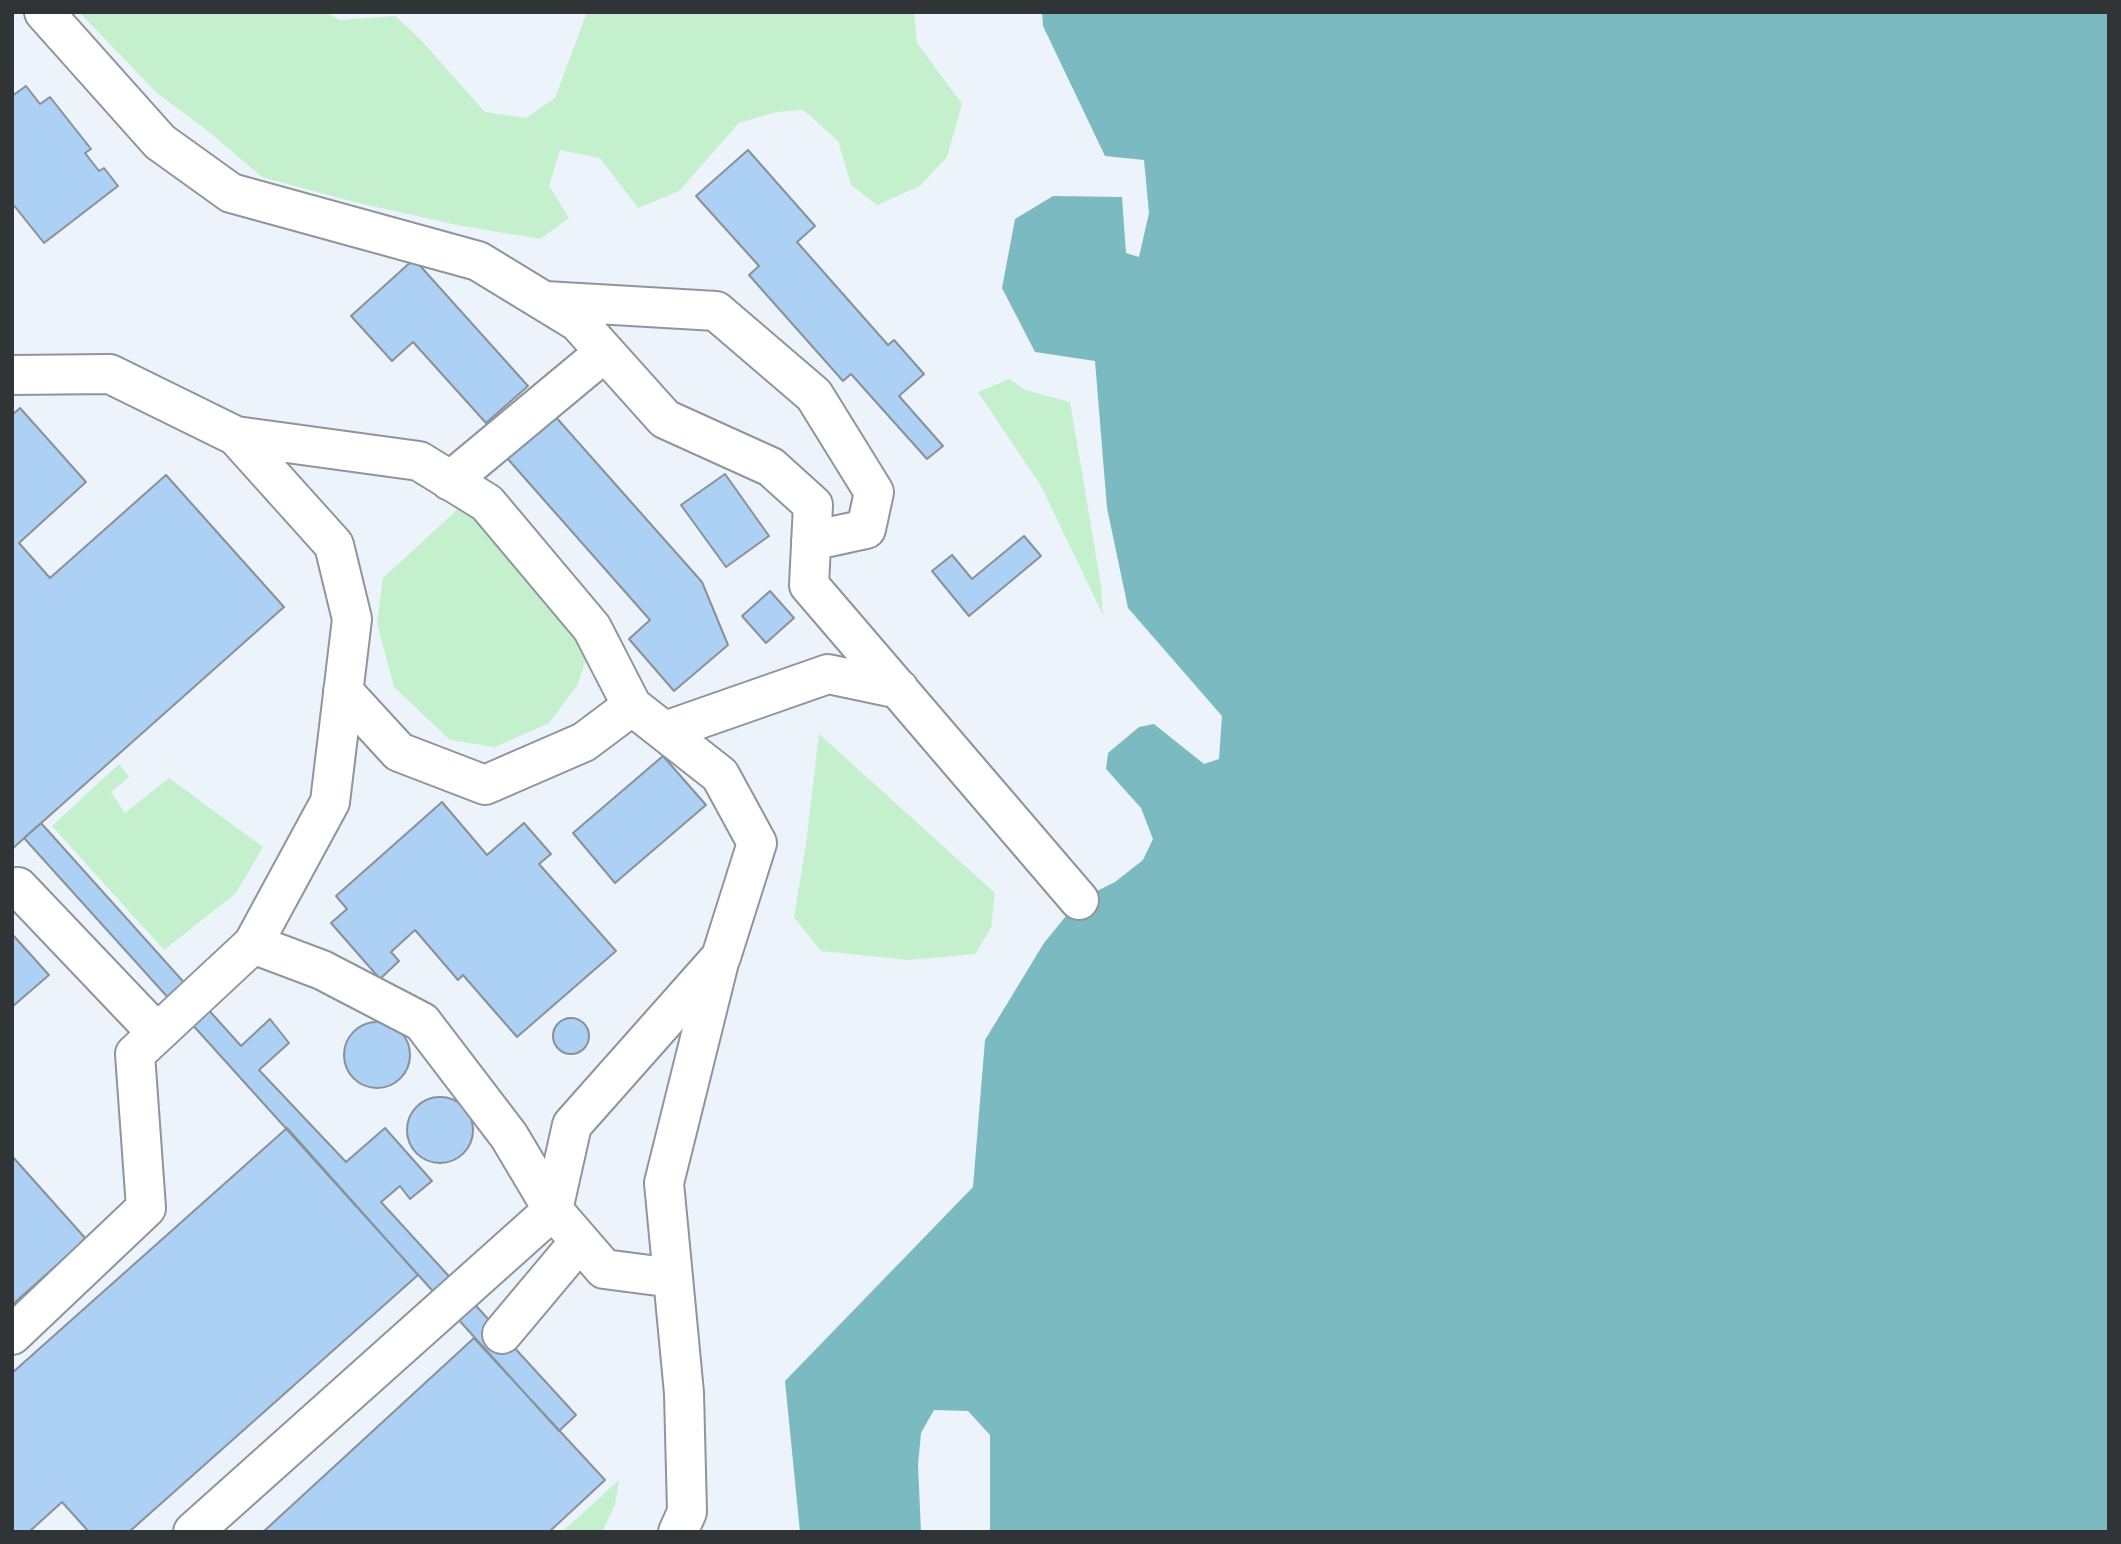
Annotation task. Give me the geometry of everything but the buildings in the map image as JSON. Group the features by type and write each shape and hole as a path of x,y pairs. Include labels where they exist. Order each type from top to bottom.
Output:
{"street":[{"path":"44,12 160,142 231,193 478,261 578,322 666,419 771,467 813,505 809,585 1079,900"},
{"path":"543,301 716,311 814,395 874,492 866,529 811,541"},
{"path":"450,481 605,352"},
{"path":"12,374 110,374 236,436 419,461 487,503 592,628 632,706 720,775 757,843 721,957 664,1183 684,1393 685,1525"},
{"path":"12,1335 146,1208 135,1054 253,944 330,802 352,619 334,545 236,436"},
{"path":"665,732 828,674 899,689"},
{"path":"343,691 399,752 485,785 584,742 632,706"},
{"path":"18,887 157,1033"},
{"path":"253,944 322,970 422,1022 509,1136 552,1210 604,1269 673,1278"},
{"path":"193,1532 552,1210 572,1125 721,957"},
{"path":"502,1334 580,1241"}],"green space":[{"path":"79,12 325,12 340,20 395,16 420,39 485,112 526,118 555,98 587,12 914,12 917,43 962,104 947,157 920,186 877,205 851,185 838,141 803,110 776,112 739,123 679,191 638,208 600,158 560,150 549,186 569,218 540,239 462,226 354,202 262,177 208,131 157,93"},
{"path":"1009,379 1025,390 1070,402 1101,585 1103,615 1041,486 978,392"},
{"path":"461,506 495,527 588,654 577,686 549,723 495,747 450,740 394,687 377,623 383,578"},
{"path":"819,734 995,893 991,928 975,954 908,960 821,951 794,917"},
{"path":"119,764 129,777 111,792 125,813 169,778 263,847 236,893 164,950 52,826"},
{"path":"619,1480 615,1505 602,1532 562,1532"}],"water":[{"path":"1042,12 2109,12 2109,1532 990,1532 990,1435 968,1411 934,1410 921,1433 918,1465 921,1532 800,1532 785,1381 973,1187 985,1040 1044,943 1079,900 1115,882 1143,860 1153,839 1141,808 1106,769 1108,753 1139,727 1154,724 1204,764 1219,759 1222,716 1128,608 1107,508 1095,361 1035,352 1002,288 1015,219 1053,196 1122,197 1126,253 1139,257 1149,213 1144,160 1105,156 1043,26"}]}
